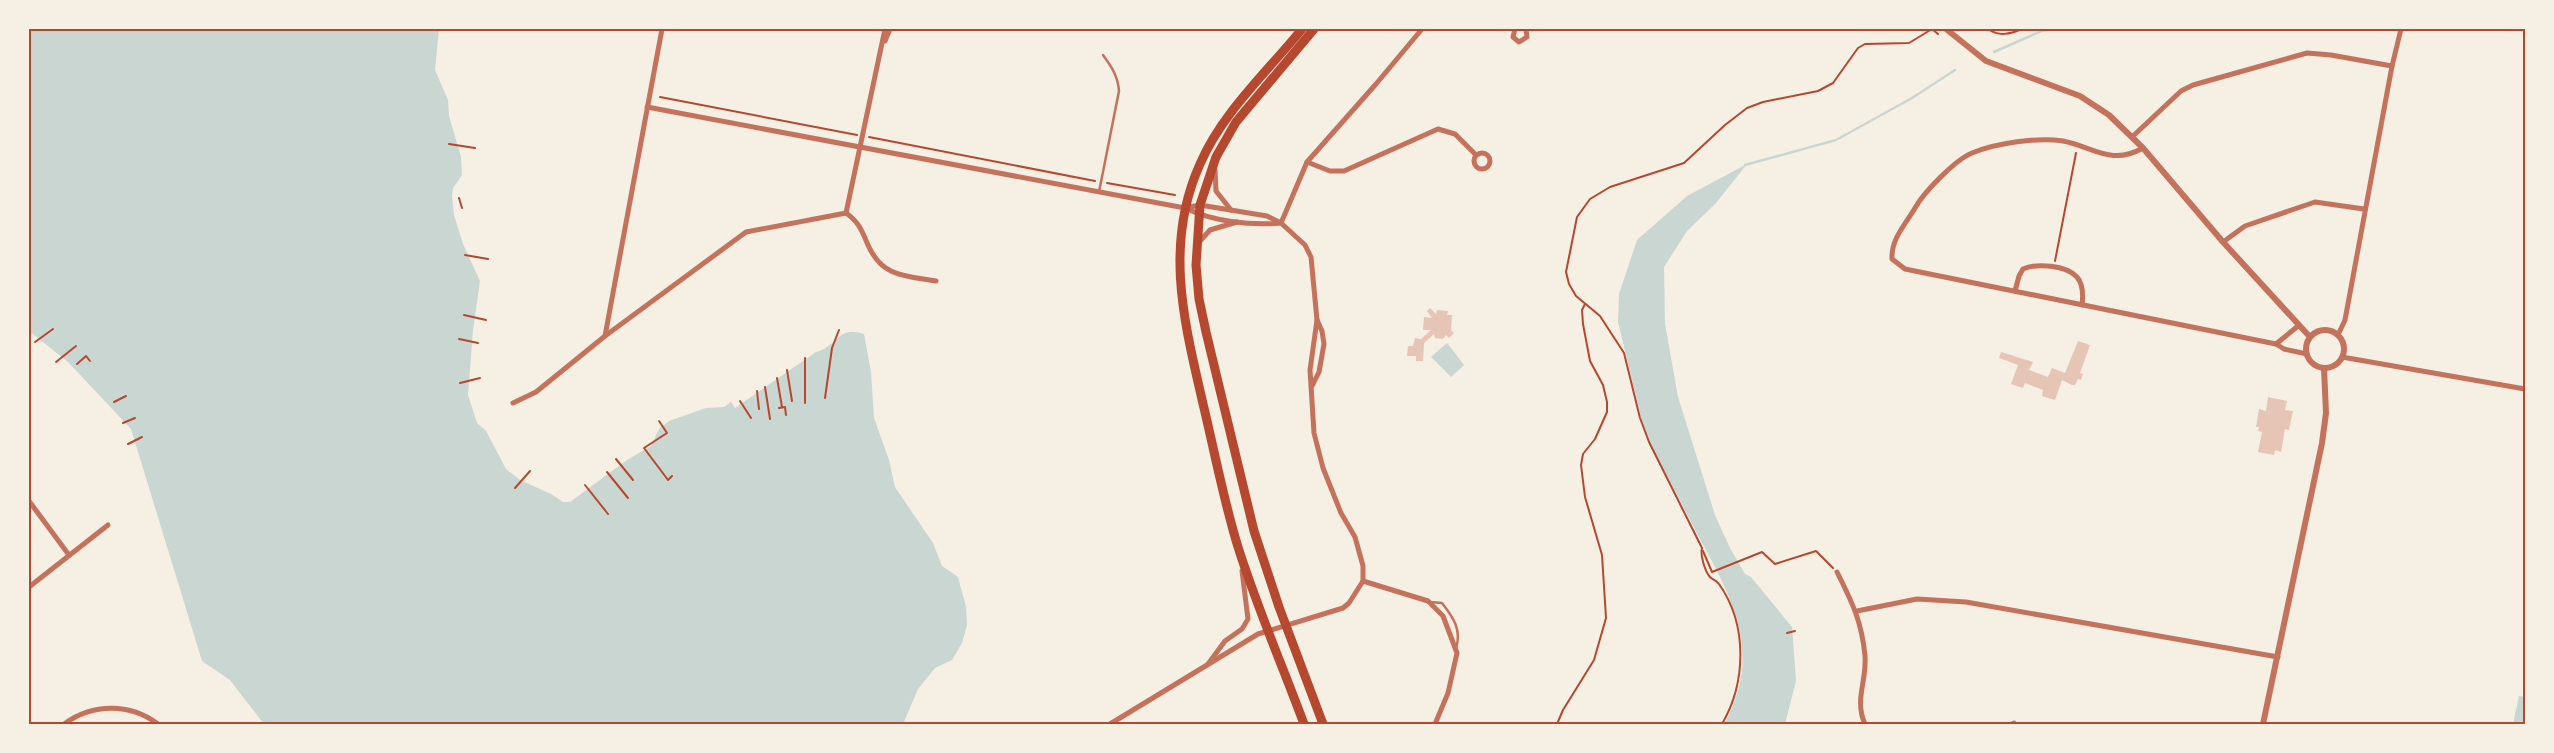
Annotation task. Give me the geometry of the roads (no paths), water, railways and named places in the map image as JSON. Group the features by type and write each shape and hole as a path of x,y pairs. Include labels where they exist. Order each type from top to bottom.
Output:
{"highway":[{"path":"1302,29 1219,130 1199,164 1185,208 1179,249 1181,293 1194,365 1238,548 1304,724"},
{"path":"1314,29 1236,122 1216,157 1200,205 1201,216 1196,268 1199,299 1206,332 1254,531 1286,625 1323,724"}],"street":[{"path":"605,336 662,29"},
{"path":"846,213 862,147 885,29"},
{"path":"880,53 890,29"},
{"path":"1281,223 1307,162 1422,29"},
{"path":"1515,29 1513,37 1520,42 1527,37 1526,29"},
{"path":"1946,29 1974,54 1996,66 2080,96 2109,115 2142,148 2223,242 2310,338"},
{"path":"2338,335 2345,320 2364,209 2401,29"},
{"path":"2132,137 2181,92 2193,85 2298,56 2317,53 2392,66"},
{"path":"647,106 1185,208 1201,216 1266,224 1281,223"},
{"path":"1307,162 1330,171 1344,171 1438,129 1455,134 1476,155"},
{"path":"2142,148 2128,156 2115,157 2078,145 2047,139 1971,153 1947,172 1919,201 1891,248 1892,259 1905,269 2276,344 2284,349 2307,354"},
{"path":"1216,157 1214,182 1216,191 1225,205 1232,211"},
{"path":"2223,242 2245,226 2315,202 2364,209"},
{"path":"1110,724 1254,636 1343,608 1350,603 1363,581 1361,551 1341,512 1323,468 1314,433 1310,370 1317,320 1311,257 1297,236 1281,223 1268,216 1200,205 1185,208"},
{"path":"512,404 536,392 605,336 746,232 846,213"},
{"path":"846,213 861,227 880,266 892,273 936,281"},
{"path":"1196,268 1198,251 1204,234 1215,228 1240,221"},
{"path":"2014,292 2018,276 2023,269 2039,266 2054,268 2068,272 2077,278 2081,287 2082,305"},
{"path":"1312,386 1319,372 1323,356 1322,332 1317,320"},
{"path":"2276,344 2298,326"},
{"path":"2324,330 2338,335 2344,346 2342,357 2334,365 2324,368 2311,362 2307,354 2307,345 2310,338 2324,330"},
{"path":"2342,357 2525,389"},
{"path":"2263,724 2322,443 2326,413 2324,368"},
{"path":"29,501 69,555"},
{"path":"29,587 108,525"},
{"path":"1206,666 1225,641 1242,629 1248,619 1248,605 1238,548"},
{"path":"1837,572 1857,611 1865,658 1859,701 1865,724"},
{"path":"1363,581 1428,601 1443,616 1457,653 1448,694 1435,724"},
{"path":"1857,611 1917,599 1966,602 2278,657"},
{"path":"64,724 78,715 105,707 134,712 158,724"}],"lane":[{"path":"1099,192 1119,91 1118,82 1112,67 1102,55"},
{"path":"1428,601 1442,603 1452,615 1458,629 1457,653"}],"waterway":[{"path":"1994,52 2046,29"},
{"path":"1745,165 1836,140 1912,98 1955,70"}]}
